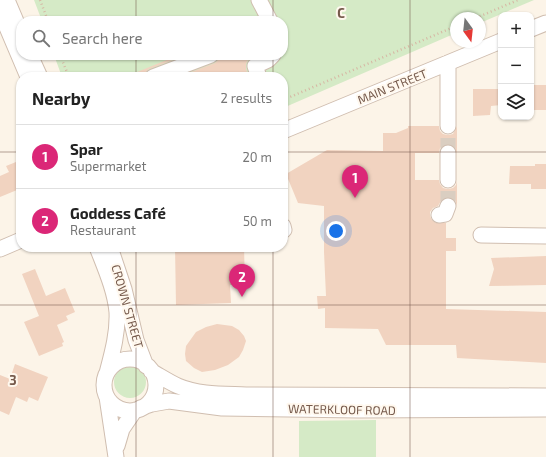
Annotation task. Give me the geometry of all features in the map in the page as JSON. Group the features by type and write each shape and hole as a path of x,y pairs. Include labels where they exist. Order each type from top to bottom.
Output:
{"street":[{"path":"7,0 16,21"},
{"path":"259,0 267,16"},
{"path":"0,11 16,49"},
{"path":"534,28 546,23"},
{"name":"MAIN STREET","path":"288,128 498,43"},
{"path":"21,60 26,72"},
{"path":"32,60 38,72"},
{"path":"166,72 198,60"},
{"path":"254,66 268,60"},
{"path":"448,63 448,126"},
{"path":"448,153 448,180"},
{"path":"481,235 546,236"},
{"path":"0,249 16,242"},
{"name":"CROWN STREET","path":"99,252 113,292 116,312 115,336 106,374"},
{"name":"CROWN STREET","path":"112,252 124,289 136,340 149,368"},
{"path":"124,360 134,360 149,368 155,381 154,392 149,402 137,409 122,429 116,454 104,387 106,374 115,364 124,360"},
{"name":"WATERKLOOF ROAD","path":"149,368 178,386 209,393 246,396 442,403 546,409"},
{"name":"WATERKLOOF ROAD","path":"137,409 152,404 169,401 222,408 442,403 546,396"},
{"path":"107,397 119,408 125,410 137,409"}],"path":[{"path":"40,0 46,16"},
{"path":"486,14 518,0"},
{"path":"288,98 450,29"},
{"path":"62,60 66,72"}],"green space":[{"path":"34,0 534,0 506,12 498,12 498,15 486,20 486,12 450,12 450,36 288,106 288,72 60,72 56,60 288,60 288,16 40,16"},
{"path":"127,366 133,366 142,370 146,382 142,394 133,398 127,398 118,394 114,385 114,379 118,370"},
{"path":"376,420 376,457 299,457 299,421"}],"building":[{"path":"167,60 173,60 149,69 146,72 137,72"},
{"path":"218,60 248,60 246,64 247,72 191,72 215,63"},
{"path":"534,85 546,85 546,110 534,110"},
{"path":"473,89 498,89 498,105 491,106 490,115 473,116"},
{"path":"408,126 439,126 440,131 443,134 448,135 453,134 457,126 457,153 453,145 448,144 443,145 440,148 439,153 415,153 415,180 439,180 443,188 448,189 453,188 456,185 457,180 457,206 455,200 451,197 446,197 442,199 438,206 433,208 430,212 432,220 436,223 446,223 446,238 456,238 456,251 446,251 446,309 546,312 546,363 457,358 456,345 386,345 378,329 325,328 325,308 318,309 317,296 326,296 324,206 298,203 288,179 288,173 327,150 383,151 383,133 396,133 408,128"},
{"path":"16,162 16,190 0,197 0,176 9,172 6,166"},
{"path":"535,164 546,164 546,189 531,189 531,184 509,184 510,166 535,166"},
{"path":"175,252 244,252 245,285 230,285 231,303 176,305"},
{"path":"546,256 546,285 489,286 494,269 491,258"},
{"path":"35,269 46,296 65,288 75,312 66,316 68,320 57,325 64,342 62,343 63,346 39,356 24,322 39,316 22,274"},
{"path":"217,324 232,326 239,330 246,341 239,357 228,365 215,370 202,372 194,368 186,361 186,346 196,332"},
{"path":"15,364 48,377 38,401 29,397 27,402 16,397 9,415 0,411 0,375 10,379"}],"tunnel":[{"path":"448,126 448,153"},
{"path":"448,180 448,206"}],"place":[{"name":"Spar","path":"355,198"},
{"name":"Goddess Café","path":"242,297"}]}
